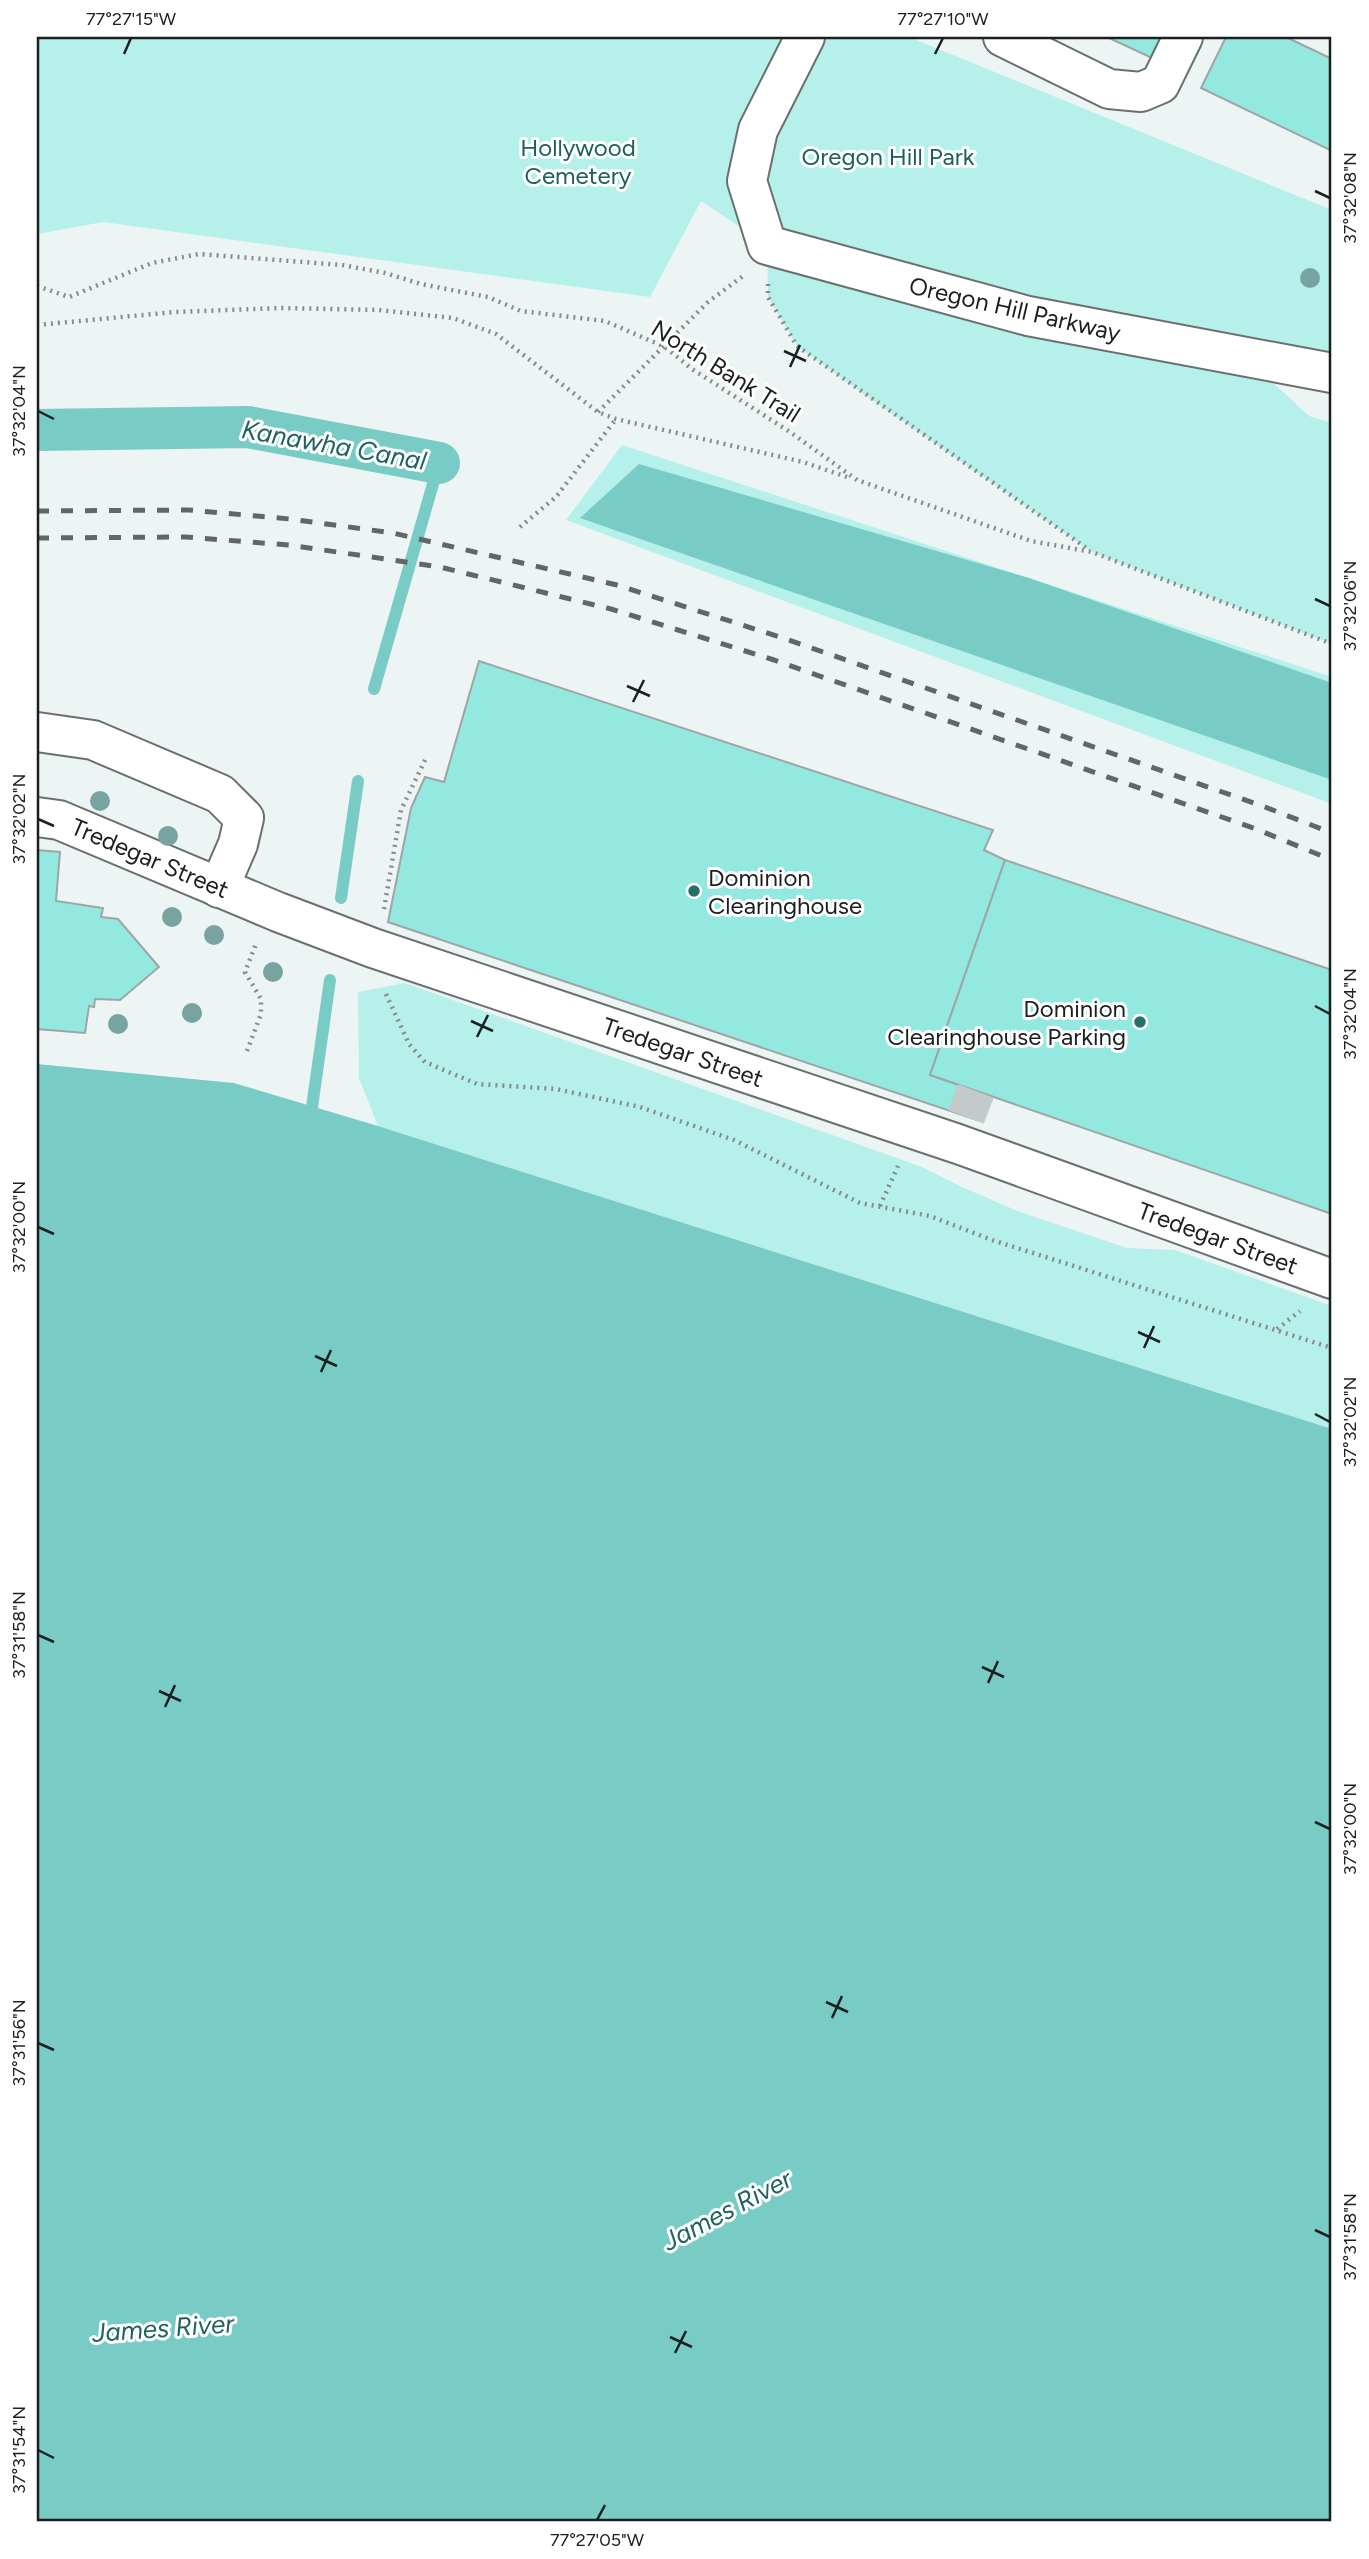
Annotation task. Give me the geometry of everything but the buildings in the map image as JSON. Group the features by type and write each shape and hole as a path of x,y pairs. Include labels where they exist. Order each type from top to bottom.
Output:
{"street":[{"path":"767,245 747,181 758,130 805,37"},
{"path":"1003,37 1109,89 1141,92 1160,84 1183,37"},
{"name":"Oregon Hill Parkway","path":"767,245 1028,316 1332,373"},
{"path":"37,732 93,740 220,794 244,818 238,844 219,888"},
{"name":"Tredegar Street","path":"37,817 59,820 219,888 373,948 962,1130 1332,1279"}],"path":[{"path":"767,245 768,297 797,346 1092,552"},
{"name":"North Bank Trail","path":"37,286 69,297 152,263 199,254 342,265 488,297 521,311 605,321 664,347 692,369 790,432 856,480 1031,541 1092,552 1332,644"},
{"path":"598,412 708,302 743,276"},
{"path":"37,325 175,313 281,308 379,310 453,318 496,334 598,412 616,419 803,462 856,480"},
{"path":"520,527 556,497 616,419"},
{"path":"383,912 401,810 427,756"},
{"path":"247,1051 261,1014 261,999 245,972 260,937"},
{"path":"386,993 409,1044 425,1062 477,1084 556,1089 640,1107 734,1140 860,1203 930,1216 992,1240 1332,1348"},
{"path":"880,1206 901,1159"},
{"path":"1276,1329 1305,1307"}],"green space":[{"path":"37,37 909,37 1332,210 1332,373 1240,357 1309,416 1332,423 1332,644 1092,552 865,395 797,346 768,297 767,245 701,201 650,297 103,222 37,234"},
{"path":"622,445 1332,677 1332,804 566,520"},
{"path":"405,983 922,1167 1020,1212 1127,1248 1175,1250 1332,1306 1332,1429 378,1126 359,1078 358,992"}],"water":[{"path":"639,464 1029,578 1332,683 1332,780 580,518"},
{"name":"James River","path":"37,1064 234,1083 378,1126 1332,1429 1332,2522 37,2522"}],"waterway":[{"name":"Kanawha Canal","path":"37,430 248,427 439,463"},
{"name":"Kanawha Canal","path":"374,689 439,463"},
{"name":"Kanawha Canal","path":"341,898 358,781"},
{"name":"Kanawha Canal","path":"310,1121 330,980"}],"tunnel":[{"path":"966,1117 976,1091"}],"railway":[{"path":"37,511 189,510 290,519 393,533 617,585 786,639 1332,833"},
{"path":"37,538 185,537 289,545 440,567 611,609 774,660 1256,829 1332,860"}],"place":[{"name":"Dominion Clearinghouse","path":"694,891"},
{"name":"Dominion Clearinghouse Parking","path":"1140,1022"}],"park label":[{"name":"Oregon Hill Park","path":"888,156"},
{"name":"Hollywood Cemetery","path":"578,161"}]}
